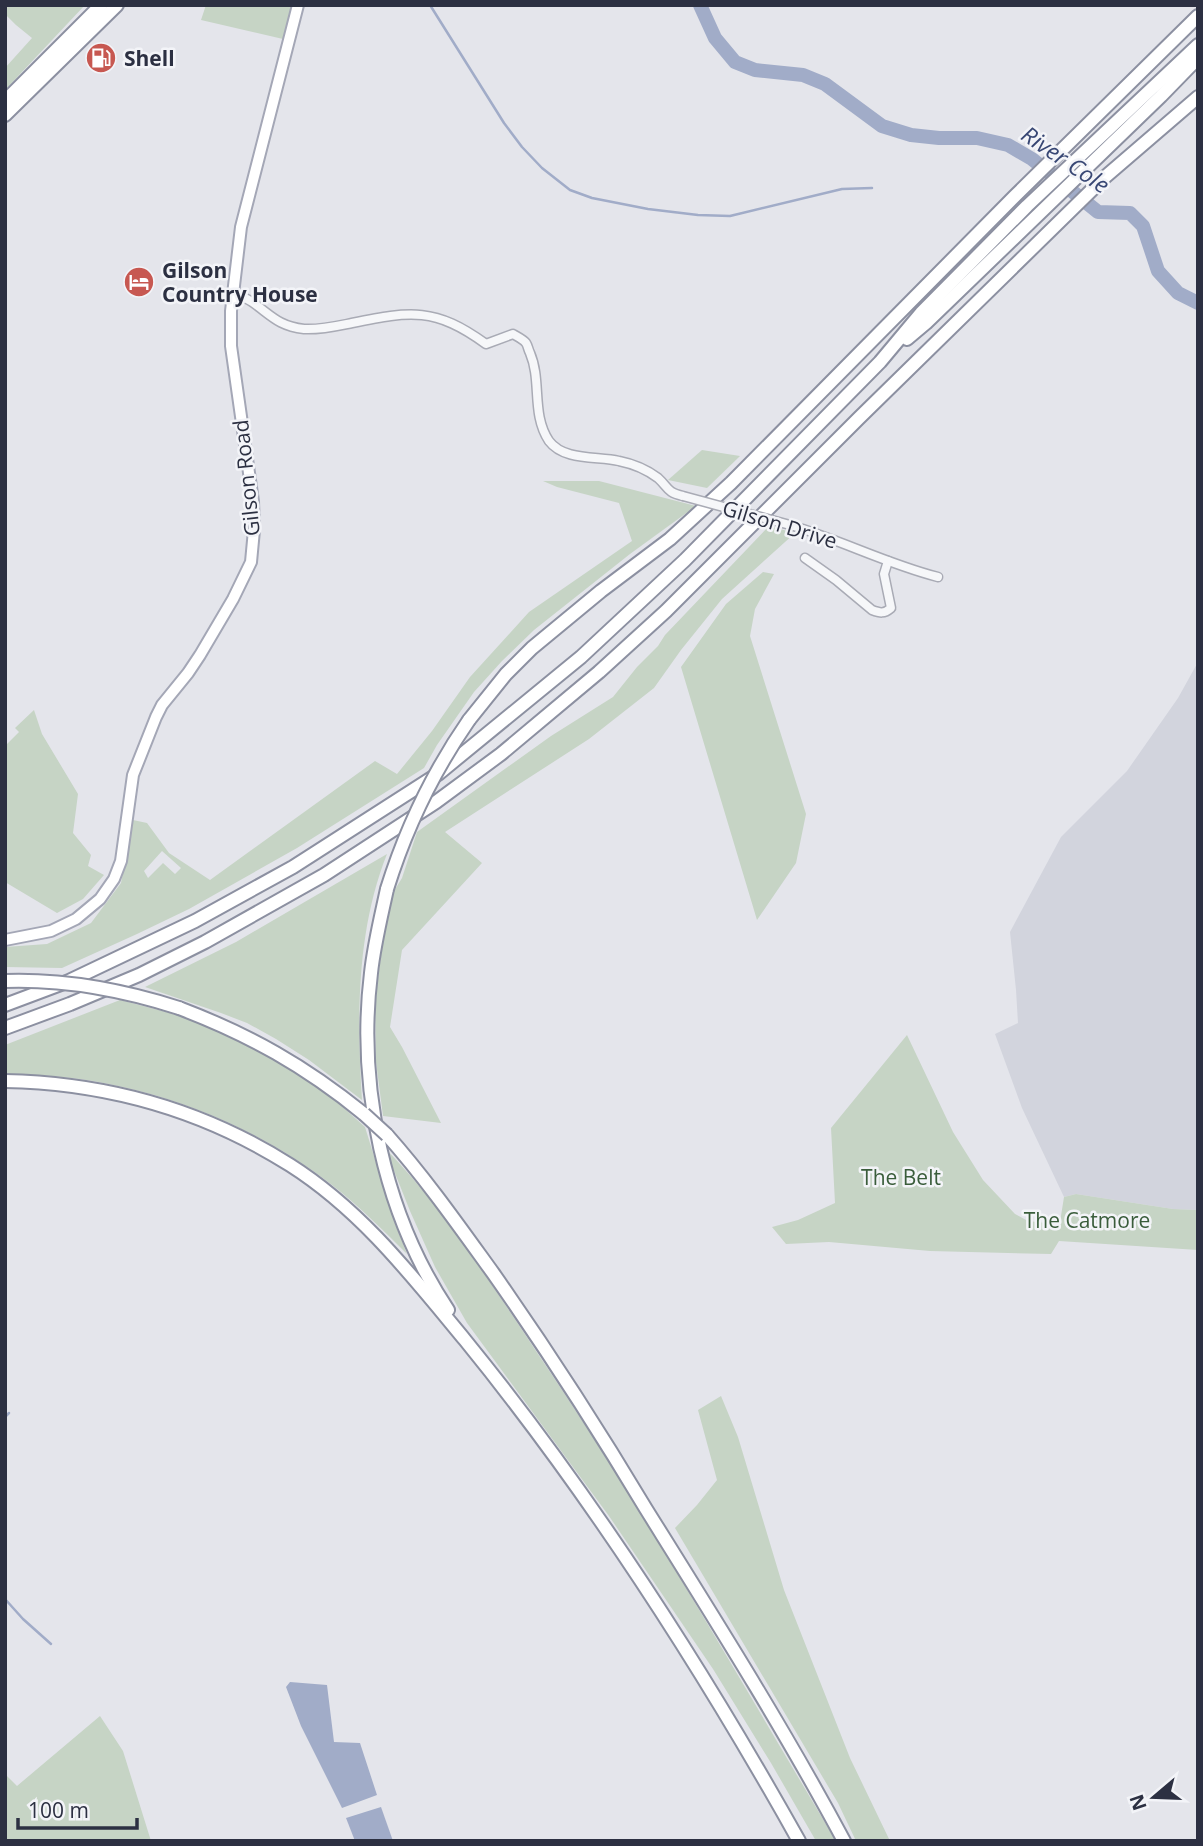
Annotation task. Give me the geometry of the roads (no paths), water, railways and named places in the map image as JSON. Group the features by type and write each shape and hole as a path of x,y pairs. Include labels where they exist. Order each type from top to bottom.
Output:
{"highway":[{"path":"5,100 101,5"},
{"path":"5,116 117,5"},
{"path":"487,1368 443,1301 414,1248 399,1212 376,1133 370,1070 369,996 374,951 387,889 421,799 454,741 506,674 590,599 670,539 731,483 1015,196 1198,16"},
{"path":"5,1005 69,981 195,921 293,867 438,774 581,657 685,560 880,362 921,313 1027,206 1198,45"},
{"path":"880,362 926,323 1198,58"},
{"path":"1161,96 1198,66"},
{"path":"5,1028 104,989 205,942 324,875 436,802 501,754 599,672 666,611 1105,177 1198,97"},
{"path":"5,981 100,988 179,1007 232,1029 279,1053 326,1084 387,1135 441,1200 590,1416 757,1687 844,1841"},
{"path":"5,1081 69,1084 150,1101 237,1134 281,1159 340,1202 370,1229 404,1266 487,1368 554,1455 640,1577 719,1702 799,1841"}],"main road":[{"name":"Gilson Road","path":"5,940 44,933 76,919 100,899 114,879 121,861 133,775 156,717 162,705 201,655 251,562 253,501 231,346 232,292 240,227 298,5"}],"street":[{"name":"Gilson Drive","path":"232,292 251,301 275,320 305,329 415,314 449,321 486,344 513,334 526,342 532,357 542,425 549,440 558,450 640,467 662,481 670,493 822,534 888,561 938,577"},
{"name":"Gilson Drive","path":"805,558 872,610 880,613 891,608 884,574 888,561"}],"water":[{"path":"290,1682 327,1685 334,1742 360,1743 377,1795 342,1808 301,1726 286,1687"},
{"path":"381,1807 393,1841 355,1841 346,1818"}],"waterway":[{"path":"430,5 522,147 542,168 570,190 592,198 648,209 730,216 842,189 872,188"},
{"name":"River Cole","path":"700,5 715,38 735,62 755,70 803,75 825,84 882,126 911,135 977,138 1008,145 1032,159 1098,212 1130,213 1143,226 1158,271 1178,293 1198,303"},
{"path":"5,1417 9,1413"},
{"path":"5,1599 51,1644"}],"place":[{"name":"Shell","path":"101,58"},
{"name":"Gilson Country House","path":"139,282"}],"park label":[{"name":"The Belt","path":"901,1177"},
{"name":"The Catmore","path":"1087,1220"}]}
